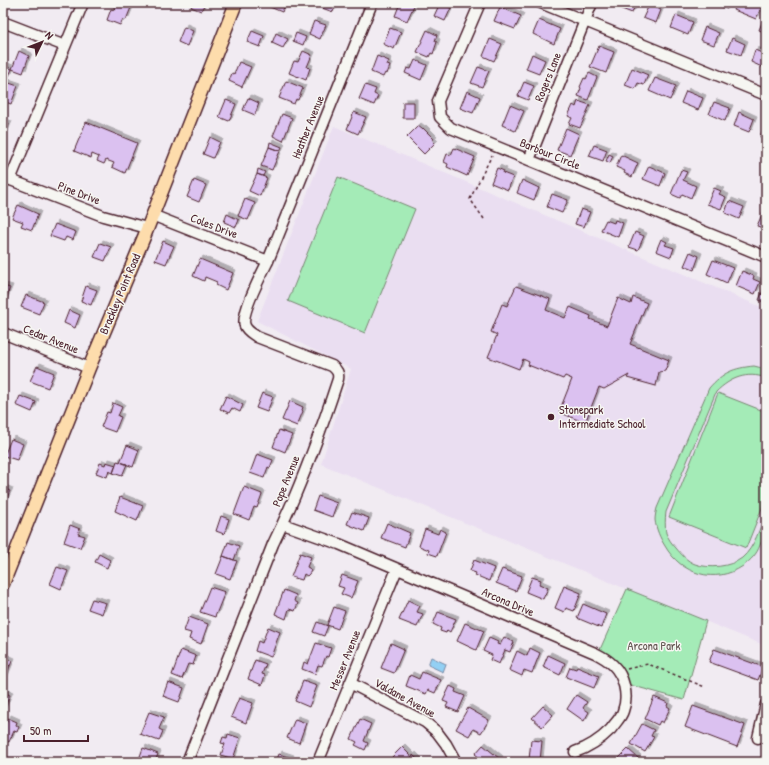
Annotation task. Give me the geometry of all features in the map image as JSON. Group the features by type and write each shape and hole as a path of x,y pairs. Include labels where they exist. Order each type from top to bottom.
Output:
{"main road":[{"name":"Brackley Point Road","path":"3,584 236,3"}],"street":[{"path":"6,178 83,3"},
{"name":"Heather Avenue","path":"268,261 372,3"},
{"name":"Barbour Circle","path":"480,3 438,101 440,117 451,128 766,257"},
{"path":"541,3 766,95"},
{"name":"Rogers Lane","path":"528,160 592,3"},
{"path":"3,22 65,46"},
{"name":"Pine Drive","path":"6,178 104,216 147,228"},
{"name":"Coles Drive","path":"152,215 268,261"},
{"name":"Pope Avenue","path":"187,762 273,544 283,524 314,445 339,374 332,366 257,337 248,331 245,326 244,319 246,311 268,261"},
{"name":"Cedar Avenue","path":"3,333 89,368"},
{"name":"Arcona Drive","path":"283,524 339,544 595,653 613,666 624,683 626,699 623,712 603,737 584,749 575,752"},
{"name":"Messer Avenue","path":"318,762 397,569"},
{"name":"Valdane Avenue","path":"350,683 425,722 442,738 456,762"},
{"path":"758,738 766,704"}],"path":[{"path":"484,219 470,199 497,147"},
{"path":"618,672 648,664 705,687"}],"shaded area":[{"name":"Stonepark Intermediate School","path":"334,126 766,309 766,646 321,464 351,369 257,321"}],"green space":[{"path":"338,177 415,209 365,333 288,301"},
{"path":"754,366 766,369 766,378 752,375 739,377 727,383 716,392 666,512 665,528 670,541 687,559 692,563 701,566 713,567 726,565 737,561 747,553 757,536 766,512 766,531 759,548 751,559 743,566 732,572 721,575 700,574 689,570 680,564 672,556 661,540 655,520 657,508 709,388 719,378 729,372 740,368"},
{"path":"718,393 766,412 766,498 746,548 669,517"},
{"name":"Arcona Park","path":"627,589 706,621 684,700 623,683 598,654"}],"water":[{"path":"431,657 446,664 443,672 428,665"}],"building":[{"path":"119,3 128,3 132,5 126,20 123,19 120,25 107,20 111,9 114,10 116,5 118,6"},
{"path":"193,3 205,3 201,11 191,7"},
{"path":"266,3 286,3 282,12 265,5"},
{"path":"324,3 337,3 333,12 322,8"},
{"path":"400,3 415,3 407,21 395,16"},
{"path":"440,3 451,8 445,21 434,16"},
{"path":"616,3 636,3 632,13 614,6"},
{"path":"712,3 729,3 727,9"},
{"path":"737,3 755,3 762,6 756,19 734,10"},
{"path":"649,5 661,10 656,23 643,18"},
{"path":"500,7 521,16 515,29 494,21"},
{"path":"676,15 693,22 688,35 671,28"},
{"path":"766,15 766,33 759,30"},
{"path":"539,20 560,29 554,44 533,34"},
{"path":"314,21 326,25 320,39 309,34"},
{"path":"184,27 193,31 187,46 178,42"},
{"path":"705,27 719,33 714,45 700,40"},
{"path":"390,28 401,32 394,49 383,44"},
{"path":"427,30 437,35 435,41 437,42 433,54 431,53 429,57 417,52"},
{"path":"252,31 264,36 260,47 247,42"},
{"path":"276,33 288,39 283,48 272,43"},
{"path":"296,33 306,37 303,45 293,41"},
{"path":"732,38 745,44 741,55 727,50"},
{"path":"490,39 502,44 494,61 483,56"},
{"path":"599,46 614,52 606,73 590,67"},
{"path":"755,50 766,55 766,63 764,68 751,62"},
{"path":"19,51 29,56 23,73 12,69"},
{"path":"303,51 312,55 307,67 310,68 306,80 289,73 294,61 298,62"},
{"path":"532,54 545,60 539,74 526,69"},
{"path":"377,56 389,61 387,65 390,66 387,74 385,73 383,77 371,72"},
{"path":"415,60 427,65 421,80 405,73 407,68 411,69"},
{"path":"239,62 251,67 242,87 229,81"},
{"path":"5,66 12,69 9,76 3,74"},
{"path":"478,67 489,71 482,87 471,83"},
{"path":"632,68 648,75 644,85 638,83 635,89 625,85"},
{"path":"589,73 597,77 588,100 578,96 584,78 586,79"},
{"path":"655,78 676,86 670,100 649,91"},
{"path":"286,81 303,88 298,100 296,99 294,104 279,98"},
{"path":"6,82 18,86 11,104 3,101 3,90"},
{"path":"524,82 534,86 528,100 518,96"},
{"path":"365,85 376,89 374,94 378,96 374,105 359,99"},
{"path":"467,91 480,97 473,113 460,108"},
{"path":"686,91 703,98 698,110 681,103"},
{"path":"248,98 259,103 255,115 243,110"},
{"path":"226,100 236,104 229,121 219,117"},
{"path":"578,101 590,105 580,128 569,124 572,118 568,116 573,105 576,107"},
{"path":"403,102 414,102 414,118 403,118"},
{"path":"714,102 730,108 725,121 709,114"},
{"path":"510,105 524,111 515,131 502,125"},
{"path":"354,112 366,117 358,134 347,129"},
{"path":"739,112 754,119 749,132 734,126"},
{"path":"282,114 292,118 283,141 273,136"},
{"path":"3,122 9,124 4,136 3,136"},
{"path":"86,122 137,143 125,173 112,167 114,163 106,160 104,164 97,161 99,157 92,154 91,158 74,151"},
{"path":"766,124 766,140 760,137"},
{"path":"418,126 422,129 423,128 434,139 432,140 435,143 424,154 407,137"},
{"path":"566,128 579,134 570,155 557,150"},
{"path":"210,137 220,142 213,158 203,154"},
{"path":"270,142 282,147 280,151 269,147"},
{"path":"594,145 607,150 603,161 589,156"},
{"path":"269,147 280,151 272,170 261,166"},
{"path":"454,148 475,157 467,176 447,167 448,164 444,162 447,154 451,155"},
{"path":"609,154 613,156 610,163 606,161"},
{"path":"621,155 638,163 632,177 624,173 625,171 616,167"},
{"path":"649,166 665,173 660,186 643,179"},
{"path":"497,168 504,171 503,173 513,177 508,190 491,183"},
{"path":"258,169 265,172 263,176 257,174"},
{"path":"681,170 687,172 683,180 696,186 691,198 682,194 680,198 671,194"},
{"path":"257,174 267,178 260,196 249,191"},
{"path":"194,180 206,185 199,202 187,197"},
{"path":"522,180 539,188 534,200 517,193"},
{"path":"714,188 721,191 719,194 726,197 721,209 707,204"},
{"path":"552,194 568,200 562,213 547,207"},
{"path":"245,199 255,203 248,220 238,216"},
{"path":"729,201 744,207 739,219 725,213"},
{"path":"18,205 38,214 32,230 21,226 23,222 12,218"},
{"path":"581,209 590,212 584,227 575,224"},
{"path":"763,212 766,214 766,229 757,226"},
{"path":"227,214 239,220 236,227 224,222"},
{"path":"606,220 614,223 615,220 623,223 618,237 601,230"},
{"path":"55,224 76,232 73,240 66,237 64,241 50,236"},
{"path":"635,232 644,236 638,250 629,247"},
{"path":"661,239 667,242 665,245 674,248 671,257 656,251"},
{"path":"163,241 174,246 166,264 155,260"},
{"path":"100,243 111,247 105,261 94,257"},
{"path":"690,252 699,256 694,270 684,266"},
{"path":"200,259 233,273 226,290 216,285 217,282 205,277 204,281 193,276"},
{"path":"713,260 733,268 727,283 707,274"},
{"path":"742,271 754,276 753,279 760,282 755,294 736,286"},
{"path":"766,283 766,303 759,300"},
{"path":"3,286 10,288 4,303 3,302"},
{"path":"86,286 97,290 91,305 81,301"},
{"path":"516,286 550,299 546,310 565,318 570,307 591,316 590,319 607,326 618,298 631,304 633,297 647,303 630,344 669,360 665,371 659,372 656,386 627,378 629,375 604,389 599,387 585,423 559,412 572,379 565,376 563,379 528,365 529,362 523,359 519,369 488,357 497,335 491,332 502,304 507,306"},
{"path":"26,295 44,302 39,314 21,307"},
{"path":"69,310 80,315 75,328 64,323"},
{"path":"37,366 54,373 48,388 30,381"},
{"path":"262,393 273,397 267,412 256,408"},
{"path":"20,396 36,402 32,412 16,405"},
{"path":"226,396 243,405 240,412 232,408 229,413 220,409"},
{"path":"290,401 303,407 303,411 297,426 282,420"},
{"path":"113,403 122,407 118,416 121,417 115,432 101,427 107,412 110,413"},
{"path":"279,430 292,435 285,452 273,447"},
{"path":"11,439 23,444 17,460 4,456"},
{"path":"127,445 139,450 133,467 120,462"},
{"path":"257,454 273,460 270,468 268,467 264,478 250,473"},
{"path":"117,461 127,464 122,476 113,473"},
{"path":"106,462 116,465 113,473 109,471 107,477 96,473 100,463 105,465"},
{"path":"244,487 262,494 257,508 254,507 249,520 234,514"},
{"path":"3,488 10,491 3,506"},
{"path":"318,496 337,503 332,517 313,510"},
{"path":"120,497 143,506 137,521 115,511"},
{"path":"352,512 369,518 364,531 347,524"},
{"path":"221,516 229,519 224,534 216,531"},
{"path":"387,523 410,533 405,547 381,538"},
{"path":"70,525 80,529 78,534 85,536 80,548 64,542"},
{"path":"425,529 438,534 440,529 446,532 437,556 428,553 429,550 419,546"},
{"path":"228,542 239,546 234,560 223,556"},
{"path":"300,553 311,557 307,567 311,571 307,576 304,574 302,580 291,577"},
{"path":"99,554 110,560 107,568 95,562"},
{"path":"223,556 237,561 230,579 216,574"},
{"path":"474,560 494,568 489,581 475,575 476,573 470,571"},
{"path":"57,567 68,571 61,589 50,584"},
{"path":"502,569 522,576 516,591 496,583"},
{"path":"342,575 358,581 351,598 341,594 344,588 338,586"},
{"path":"532,577 541,580 539,584 548,588 543,599 526,592"},
{"path":"564,586 581,593 574,611 566,608 564,612 555,608"},
{"path":"210,587 225,592 215,617 200,612"},
{"path":"284,590 296,595 294,601 298,603 295,611 289,609 286,619 275,614"},
{"path":"92,599 106,603 102,614 88,609"},
{"path":"408,600 420,606 417,612 423,614 417,627 399,620"},
{"path":"583,604 606,614 601,628 577,618"},
{"path":"334,607 345,611 338,629 327,625"},
{"path":"438,612 456,619 450,632 447,630 446,633 440,631 441,628 433,624"},
{"path":"189,617 208,624 201,644 189,639 191,633 184,631"},
{"path":"317,622 328,626 324,636 313,632"},
{"path":"465,623 484,631 476,650 457,641"},
{"path":"268,627 280,632 271,657 255,651 258,641 262,643"},
{"path":"504,637 514,642 510,652 505,650 499,664 490,660 492,655 483,651 489,638 498,642 497,644 500,645"},
{"path":"316,643 331,648 328,657 326,656 322,666 318,665 315,674 302,669 304,662 308,664"},
{"path":"391,643 404,649 394,673 381,668"},
{"path":"530,648 540,653 532,673 524,670 522,676 509,670 517,651 527,656"},
{"path":"714,649 763,667 758,680 709,662"},
{"path":"181,650 196,656 193,665 188,664 182,679 172,675"},
{"path":"548,655 565,663 560,675 543,667"},
{"path":"3,657 12,661 10,666 3,663"},
{"path":"255,660 266,664 262,674 265,675 262,685 248,679"},
{"path":"3,663 10,666 4,681 3,681"},
{"path":"570,667 576,669 577,667 599,676 594,688 566,677"},
{"path":"422,672 441,680 435,693 428,690 426,694 406,686 410,675 419,679"},
{"path":"303,681 317,686 309,707 295,701"},
{"path":"168,682 184,688 179,702 163,696"},
{"path":"450,686 456,689 455,692 465,696 458,712 446,707 448,703 443,701"},
{"path":"3,692 10,695 3,711"},
{"path":"576,695 587,702 583,708 589,712 584,721 567,709"},
{"path":"654,697 668,703 667,706 670,708 663,723 660,721 658,725 645,719"},
{"path":"239,698 253,703 246,723 231,717"},
{"path":"543,706 553,715 542,727 532,718"},
{"path":"693,706 745,725 737,747 685,727"},
{"path":"468,708 489,720 481,733 473,729 469,736 456,729"},
{"path":"149,712 164,717 159,729 163,731 159,741 140,734"},
{"path":"8,718 17,722 16,725 19,727 17,732 14,731 9,742 3,739 3,730"},
{"path":"295,719 306,723 299,743 287,738"},
{"path":"360,719 371,724 364,741 368,743 365,750 355,745 357,742 351,739"},
{"path":"642,724 654,730 651,736 654,737 645,752 631,744"},
{"path":"228,734 240,738 233,759 221,755 225,744 221,743 223,737 227,738"},
{"path":"531,740 542,741 540,761 529,760"},
{"path":"483,745 500,759 498,762 485,762 475,754"},
{"path":"402,747 412,757 413,755 419,761 398,762 392,757"},
{"path":"143,748 158,754 155,762 138,762"},
{"path":"628,749 638,758 634,762 615,762"},
{"path":"279,754 291,758 289,762 276,762"}],"place":[{"name":"Stonepark Intermediate School","path":"551,417"}]}
